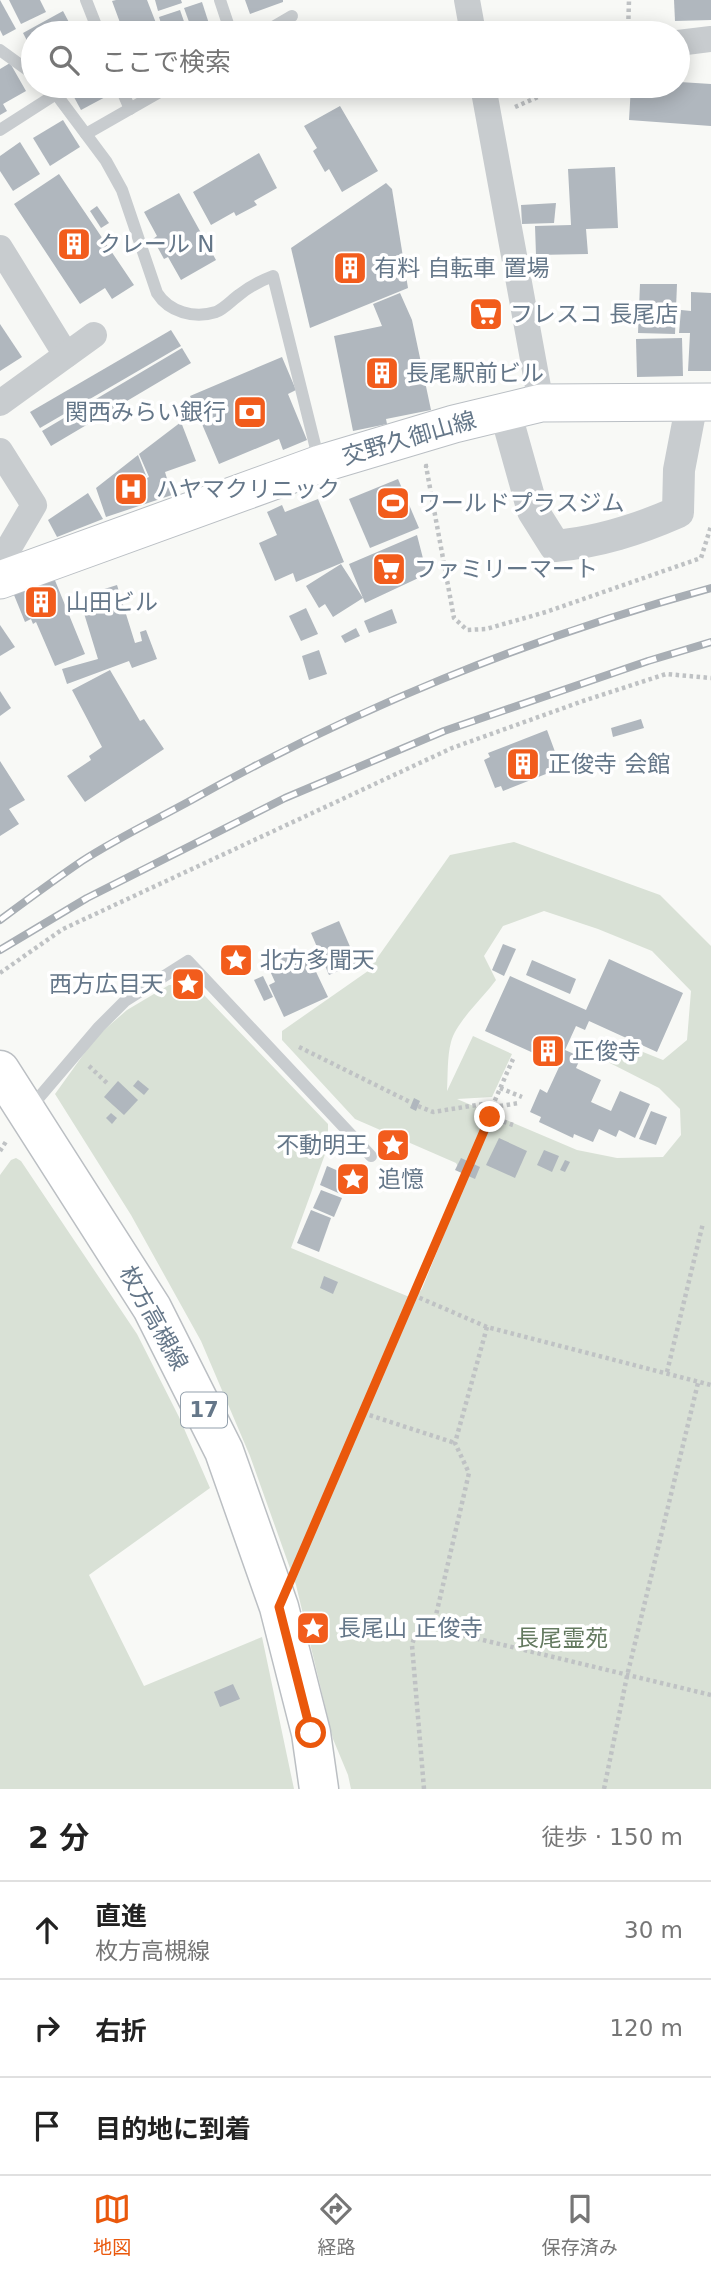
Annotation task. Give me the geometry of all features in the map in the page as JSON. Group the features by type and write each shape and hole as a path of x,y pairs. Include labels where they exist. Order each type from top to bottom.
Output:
{"main road":[{"name":"交野久御山線","path":"0,580 320,464 505,411 541,403 702,402"},
{"name":"枚方高槻線","path":"9,1088 152,1308 224,1451 279,1607 311,1733 319,1789"}],"street":[{"path":"467,0 471,21"},
{"path":"690,42 711,39"},
{"path":"485,98 541,403"},
{"path":"0,247 66,355"},
{"path":"0,403 94,335"},
{"path":"505,411 533,511 555,546 591,543 639,529 678,512 679,470 702,402"},
{"path":"0,451 34,505 0,563"}],"lane":[{"path":"86,0 94,21"},
{"path":"220,0 227,21"},
{"path":"283,21 292,16"},
{"path":"0,50 21,65"},
{"path":"0,130 41,98"},
{"path":"57,98 106,162 122,190 157,293 163,303 178,312 198,315 218,312 257,281 273,276 320,464"},
{"path":"125,98 130,109"},
{"path":"86,134 149,98"},
{"path":"9,1088 99,1027 125,1001 188,961 370,1156"}],"path":[{"path":"628,21 629,0"},
{"path":"488,118 535,98"},
{"path":"0,973 62,929 452,748 666,674 711,678"},
{"path":"288,1041 433,1112 483,1104 493,1107 519,1103"},
{"path":"279,1607 513,1059"},
{"path":"500,1088 522,1097"},
{"path":"490,1117 513,1125"},
{"path":"345,1170 352,1173"},
{"path":"667,1372 703,1223"},
{"path":"413,1295 487,1327 711,1385"},
{"path":"433,1628 468,1473 455,1443 487,1327"},
{"path":"604,1789 627,1676 698,1383"},
{"path":"363,1413 455,1443"},
{"path":"424,1789 412,1645 416,1633 433,1628 711,1695"}],"green space":[{"name":"長尾霊苑","path":"514,842 660,895 711,946 711,1789 351,1789 333,1739 296,1585 250,1456 201,1341 131,1215 55,1094 96,1037 127,1010 169,985 179,985 204,995 328,1124 328,1146 291,1248 407,1296 417,1295 422,1289 466,1180 456,1163 355,1119 282,1040 282,1031 368,971 450,855","holes":["544,911 652,951 691,991 687,1040 663,1060 608,1038 586,1043 598,1057 659,1088 680,1109 681,1135 663,1157 617,1158 577,1150 457,1099 492,1097 512,1054 473,1036 447,1091 451,1042 464,1018 496,980 484,956 503,926"]},
{"path":"16,1158 21,1161 137,1334 179,1417 210,1488 89,1575 144,1686 262,1637 294,1789 0,1789 0,1175 11,1160"}],"building":[{"path":"0,0 16,29 3,36 0,30"},
{"path":"9,0 40,0 46,12 27,21 21,21 21,24"},
{"path":"147,0 155,21 119,21 112,1"},
{"path":"155,0 181,0 182,3 158,11"},
{"path":"245,0 283,0 283,2 250,14"},
{"path":"674,0 711,0 711,20 675,21"},
{"path":"202,2 208,21 189,21 184,8"},
{"path":"180,10 184,21 160,21 159,17"},
{"path":"63,11 68,21 45,21"},
{"path":"10,63 21,82 21,94 3,104 7,111 0,115 0,69"},
{"path":"690,83 711,84 711,126 629,120 630,98 690,98"},
{"path":"74,98 103,98 81,110"},
{"path":"340,106 378,171 342,192 329,169 325,172 313,151 317,148 304,126"},
{"path":"63,120 80,147 50,166 33,138"},
{"path":"20,142 40,174 13,191 0,171 0,156"},
{"path":"259,153 277,188 254,201 257,205 236,216 234,212 211,225 193,192"},
{"path":"615,167 618,228 586,229 588,254 536,255 535,226 571,225 568,169"},
{"name":"クレール N","path":"59,174 134,285 112,299 105,288 80,304 14,204"},
{"name":"有料 自転車 置場","path":"386,183 392,189 408,288 310,328 291,248"},
{"path":"179,193 216,260 181,280 168,257 164,259 153,239 157,236 144,212"},
{"path":"556,203 554,223 522,224 521,205"},
{"path":"97,206 109,223 101,228 90,211"},
{"path":"640,284 677,284 675,334 638,333"},
{"path":"691,292 711,293 711,371 688,371 690,333 679,333 681,310 691,311"},
{"name":"長尾駅前ビル","path":"400,293 412,320 431,410 386,419 387,424 353,431 334,336 382,326 373,304"},
{"path":"0,324 22,357 0,371"},
{"path":"171,330 181,346 40,428 30,412"},
{"path":"682,338 683,376 637,377 636,339"},
{"path":"182,348 191,363 51,446 42,431"},
{"path":"282,357 296,390 288,394 307,440 283,450 279,439 219,464 190,396"},
{"path":"181,422 196,461 165,472 172,495 106,517 96,488 138,455 147,478 149,477 139,454"},
{"path":"398,479 419,528 370,548 349,499"},
{"path":"88,493 103,519 57,537 48,520"},
{"path":"318,499 344,562 296,582 293,573 275,581 259,543 277,535 267,512 282,505 285,512"},
{"name":"ファミリーマート","path":"417,535 427,574 365,603 349,564"},
{"path":"341,564 363,598 333,617 325,604 319,608 306,586"},
{"path":"54,578 85,654 55,666 36,622 33,624 31,619 25,622 14,595"},
{"path":"117,585 135,643 142,641 140,632 146,630 157,659 132,668 129,661 67,684 62,669 98,659 79,597"},
{"path":"306,608 318,634 301,641 289,616"},
{"path":"392,609 397,623 369,633 364,621"},
{"path":"0,625 15,647 0,656"},
{"path":"356,628 360,636 345,643 341,636"},
{"path":"319,650 327,674 309,680 302,656"},
{"path":"110,670 140,721 144,719 164,749 85,802 67,776 91,760 89,756 102,747 72,690"},
{"path":"0,691 11,708 0,716"},
{"path":"641,719 644,728 613,737 611,728"},
{"name":"正俊寺 会館","path":"547,730 561,768 503,791 501,786 495,788 484,760 490,757 488,753"},
{"path":"0,761 25,800 9,809 19,824 0,836"},
{"path":"339,921 357,963 329,975 311,933"},
{"path":"503,944 516,949 504,976 492,970"},
{"path":"298,948 302,958 308,955 328,997 284,1017 269,985 275,982 266,962"},
{"name":"正俊寺","path":"609,959 683,993 657,1052 589,1021 585,1030 576,1026 565,1050 581,1057 576,1068 601,1080 591,1102 611,1111 620,1091 650,1104 635,1138 619,1130 616,1137 599,1129 593,1142 574,1134 573,1138 539,1122 541,1117 530,1112 540,1089 547,1093 560,1065 485,1031 510,976 586,1010"},
{"path":"532,960 576,979 570,994 526,975"},
{"path":"263,976 273,997 264,1001 254,980"},
{"path":"138,1080 149,1089 144,1095 133,1086"},
{"path":"118,1081 138,1100 124,1115 104,1097"},
{"path":"414,1098 420,1101 416,1111 410,1108"},
{"path":"651,1111 667,1117 656,1145 639,1139"},
{"path":"111,1113 117,1118 112,1124 106,1118"},
{"path":"499,1138 527,1151 515,1178 486,1165"},
{"path":"544,1150 559,1156 552,1172 537,1165"},
{"path":"461,1158 480,1167 475,1179 455,1170"},
{"path":"565,1160 570,1162 565,1172 560,1170"},
{"path":"327,1166 350,1176 343,1195 320,1185"},
{"path":"321,1190 342,1198 334,1217 313,1208"},
{"path":"311,1210 331,1218 319,1252 297,1243"},
{"path":"324,1276 338,1282 333,1294 320,1288"},
{"path":"233,1684 240,1699 220,1707 214,1692"}],"railway":[{"path":"0,920 108,845 251,768 378,706 508,653 711,588"},
{"path":"0,950 87,898 285,798 444,731 711,642"}],"place":[{"name":"クレール N","path":"74,244"},
{"name":"有料 自転車 置場","path":"350,268"},
{"name":"フレスコ 長尾店","path":"486,314"},
{"name":"長尾駅前ビル","path":"382,373"},
{"name":"関西みらい銀行","path":"250,412"},
{"name":"ハヤマクリニック","path":"131,489"},
{"name":"ワールドプラスジム","path":"393,503"},
{"name":"ファミリーマート","path":"389,569"},
{"name":"山田ビル","path":"41,602"},
{"name":"正俊寺 会館","path":"523,764"},
{"name":"北方多聞天","path":"236,960"},
{"name":"西方広目天","path":"188,984"},
{"name":"正俊寺","path":"548,1051"},
{"name":"不動明王","path":"393,1145"},
{"name":"追憶","path":"353,1179"},
{"name":"長尾山 正俊寺","path":"313,1628"}],"route":[{"path":"311,1733 279,1607 490,1117"}]}
